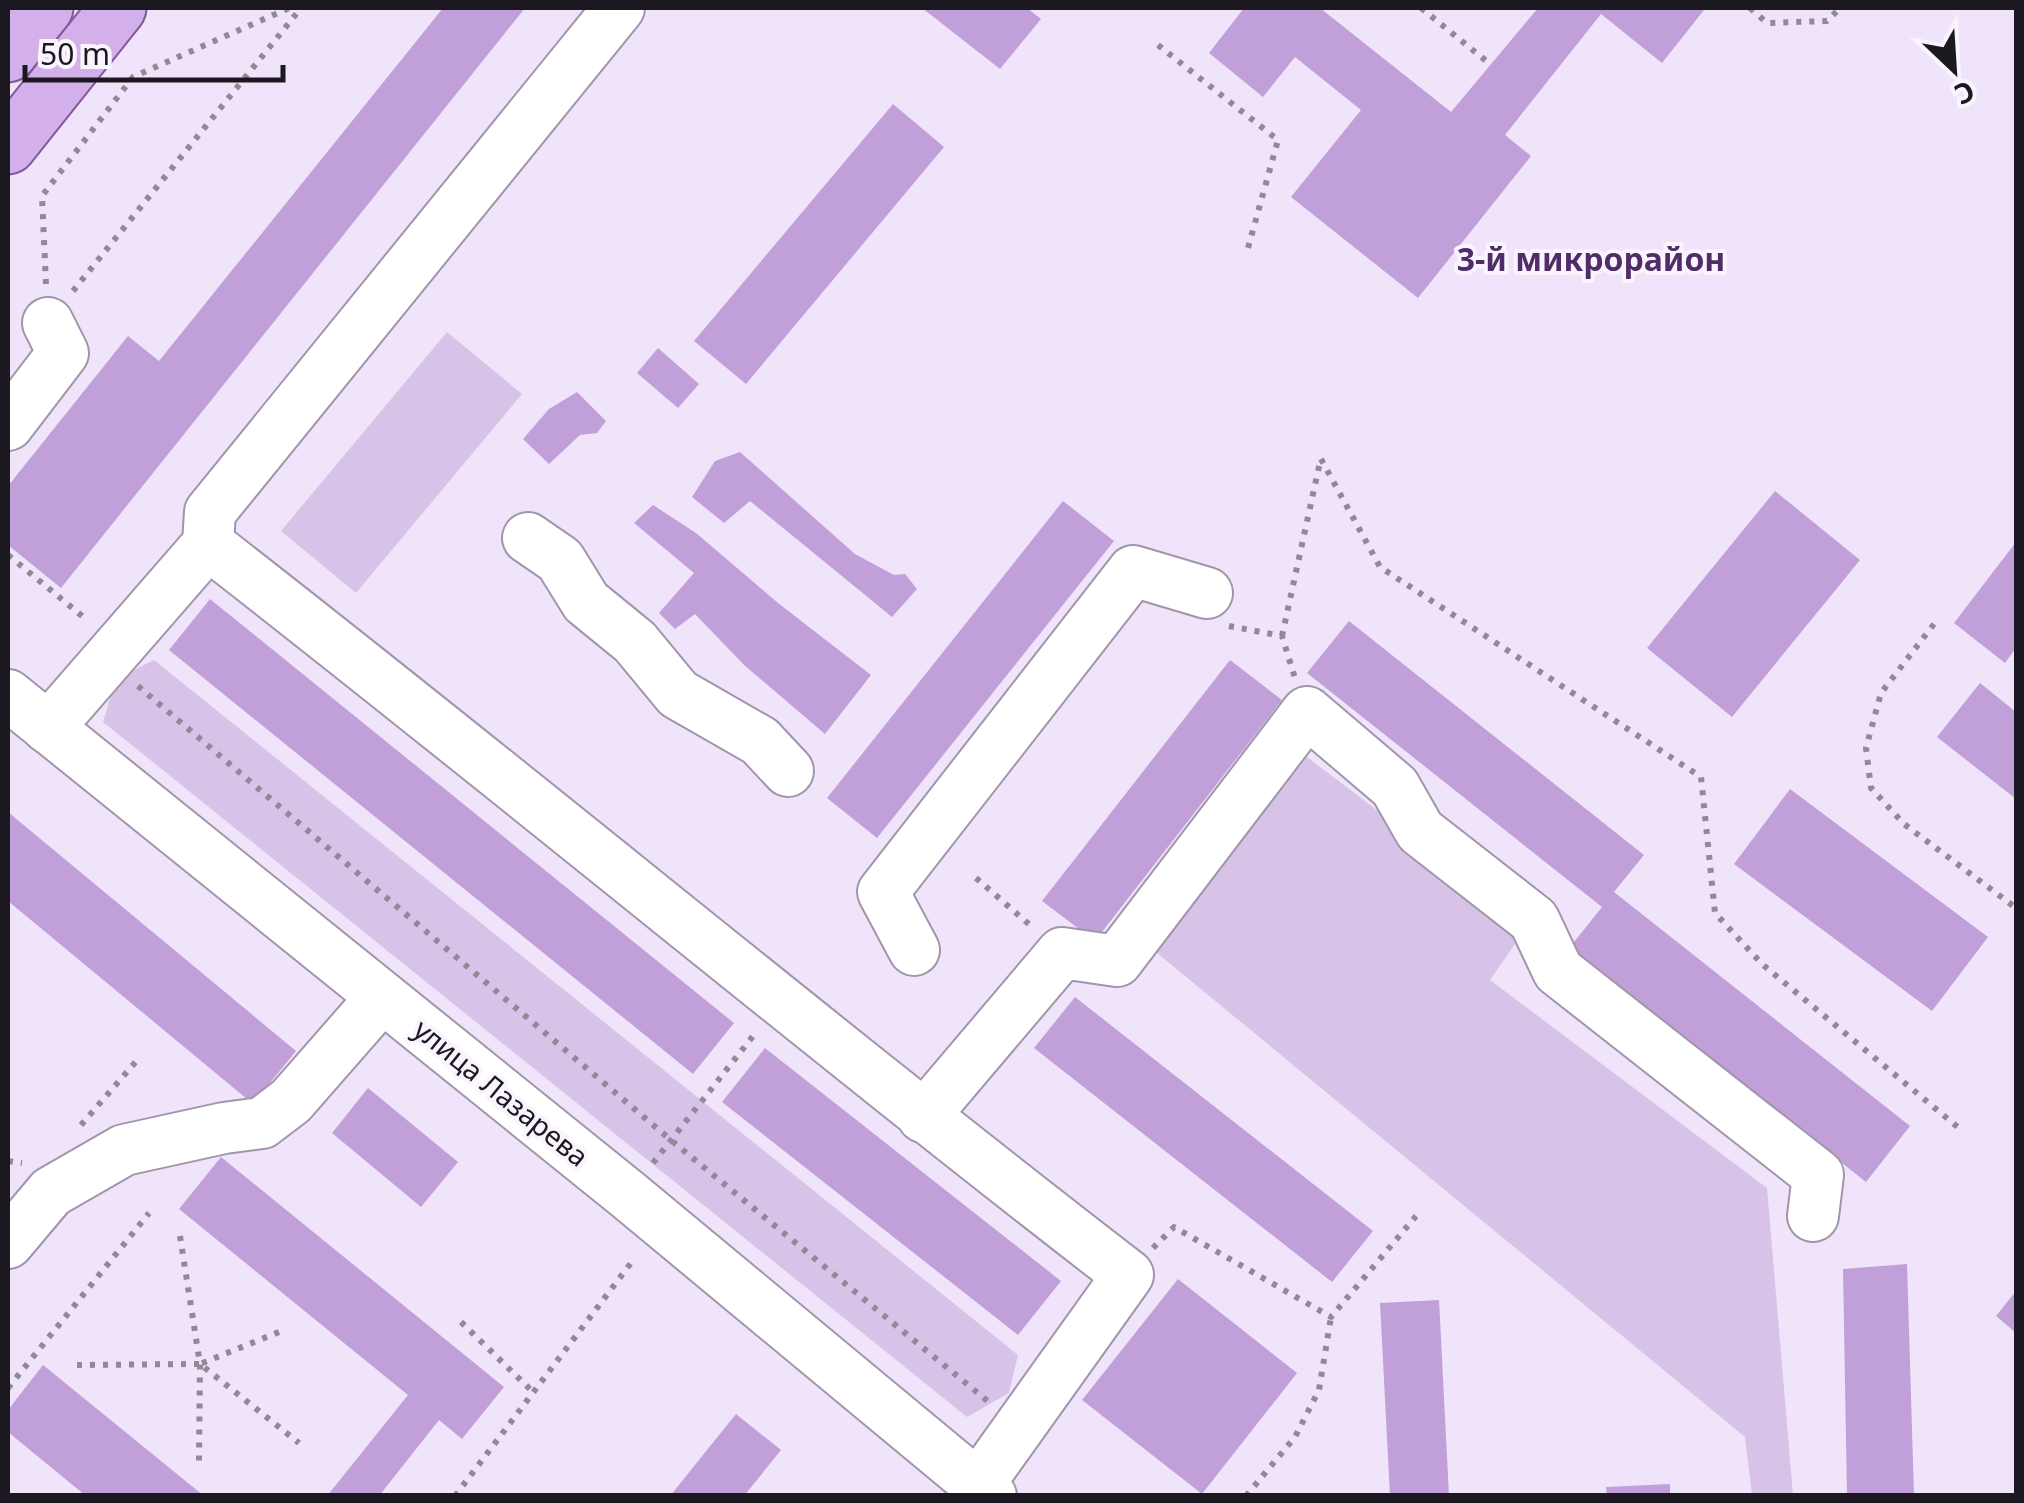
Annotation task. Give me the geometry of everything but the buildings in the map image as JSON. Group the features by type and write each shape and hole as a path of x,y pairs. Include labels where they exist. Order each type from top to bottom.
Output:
{"main road":[{"path":"8,54 45,8"},
{"path":"8,146 118,8"}],"street":[{"path":"48,728 208,544 210,512 620,8"},
{"path":"8,425 64,353 48,323"},
{"path":"528,538 560,560 586,602 635,642 678,694 760,741 788,772"},
{"path":"208,544 782,999 923,1117 1128,1275 1020,1426 984,1490"},
{"path":"914,950 883,892 1134,571 1216,609"},
{"name":"улица Лазарева","path":"8,695 626,1194 984,1490"},
{"path":"923,1117 1062,954 1117,961 1306,712 1395,787 1420,831 1534,920 1558,971 1818,1175 1813,1216"},
{"path":"8,1243 51,1192 124,1150 262,1123 291,1101 382,997"}],"path":[{"path":"48,323 42,196 110,106 133,77 289,8"},
{"path":"48,323 300,8"},
{"path":"1420,8 1490,64"},
{"path":"1750,8 1767,23 1827,21 1840,8"},
{"path":"1158,44 1278,140 1248,248"},
{"path":"1306,712 1282,636 1321,459 1380,567 1701,777 1715,913 1762,964 1960,1129"},
{"path":"8,556 113,653 672,1141 1020,1426"},
{"path":"1216,609 1282,636"},
{"path":"1934,624 1881,693 1866,748 1872,788 1904,824 2016,908"},
{"path":"976,878 1062,954"},
{"path":"626,1194 782,999"},
{"path":"70,1138 138,1058"},
{"path":"8,1162 27,1163"},
{"path":"8,1388 149,1213"},
{"path":"1246,1496 1295,1437 1319,1390 1331,1317 1416,1216"},
{"path":"1128,1275 1174,1226 1331,1317"},
{"path":"180,1236 200,1364 198,1463"},
{"path":"455,1496 631,1263"},
{"path":"461,1322 534,1393"},
{"path":"77,1365 200,1364 279,1332"},
{"path":"200,1364 298,1443"}],"shaded area":[{"path":"447,332 522,394 356,593 281,531"},
{"path":"154,660 1018,1355 1009,1393 967,1417 103,722 116,679"},
{"path":"1307,757 1528,925 1490,980 1767,1188 1793,1495 1752,1495 1745,1437 1151,948"}],"district":[{"name":"3-й микрорайон","path":"1591,260"}]}
